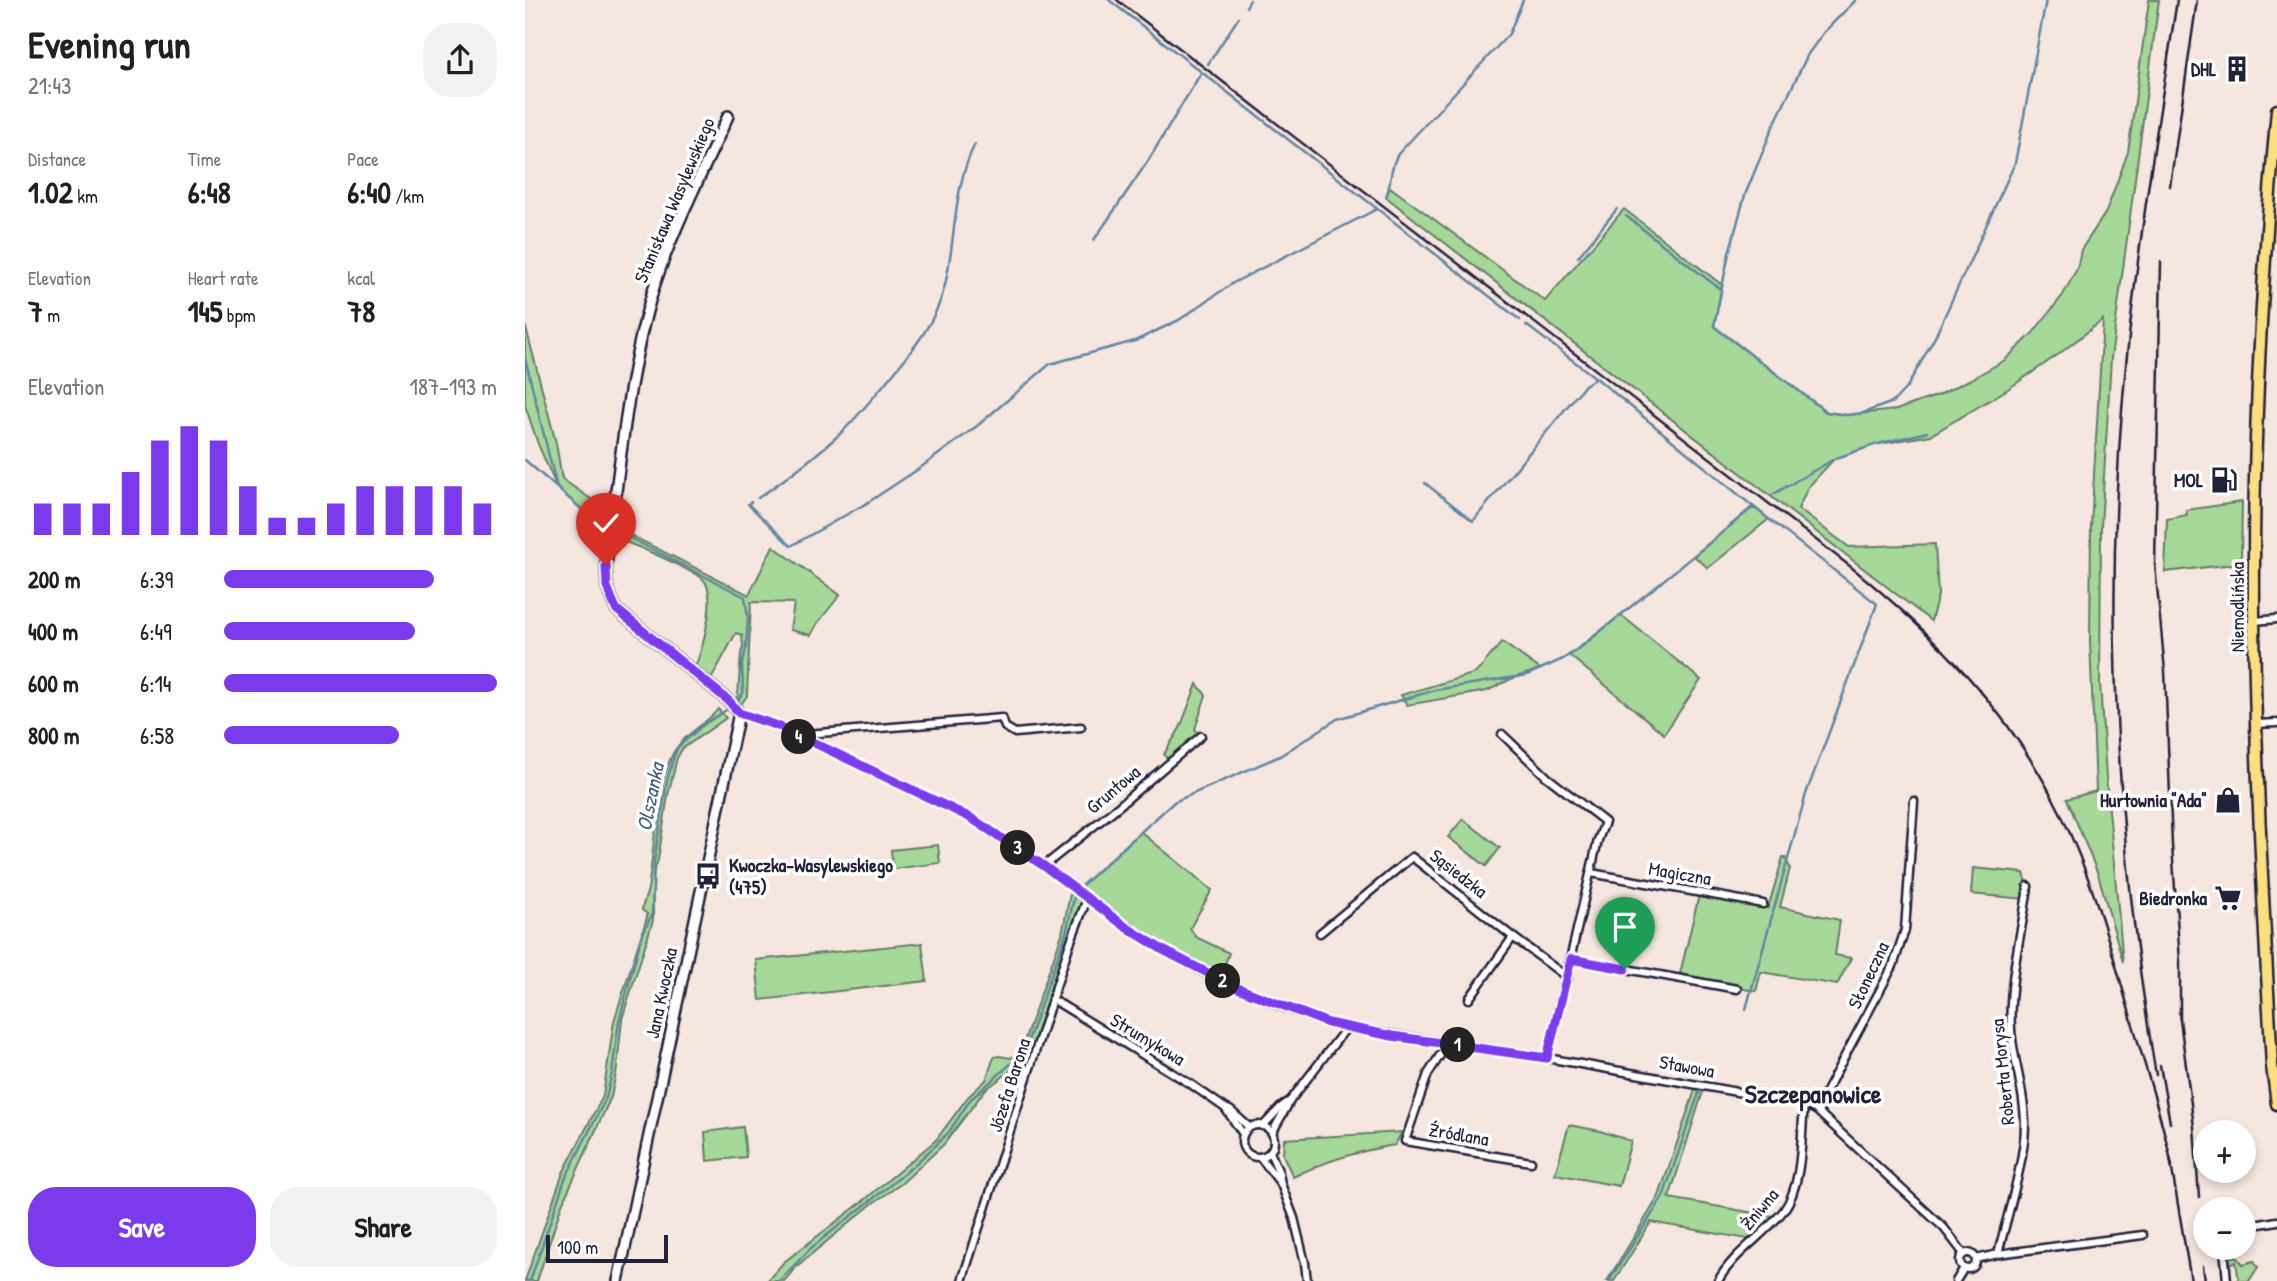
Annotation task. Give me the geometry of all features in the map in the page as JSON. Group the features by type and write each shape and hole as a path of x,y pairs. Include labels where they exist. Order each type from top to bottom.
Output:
{"main road":[{"name":"Niemodlińska","path":"2277,110 2259,357 2254,621 2268,1006 2277,1104"}],"street":[{"name":"Stanisława Wasylewskiego","path":"728,116 654,287 632,383 606,565 607,587 616,609 738,711"},
{"path":"2254,621 2277,619"},
{"path":"738,711 781,727 971,818 1044,866"},
{"name":"Jana Kwoczka","path":"618,1281 738,711"},
{"path":"801,738 807,734 1002,718 1005,727 1015,733 1081,727"},
{"path":"2256,724 2277,723"},
{"path":"1502,734 1548,777 1605,822 1547,1058"},
{"name":"Gruntowa","path":"1044,866 1201,736"},
{"name":"Słoneczna","path":"1816,1110 1893,966 1905,930 1915,801"},
{"name":"Sąsiedzka","path":"1321,933 1412,857 1567,978"},
{"name":"Stawowa","path":"1044,866 1087,899 1163,950 1205,973 1278,1005 1328,1023 1547,1058 1804,1104 1816,1110 1944,1228 1964,1254"},
{"name":"Magiczna","path":"1591,873 1763,904"},
{"name":"Roberta Morysa","path":"1998,1254 2025,1125 2023,1100 2013,1053 2011,1016 2028,886"},
{"name":"Józefa Barona","path":"962,1281 1052,999 1087,899"},
{"path":"1469,999 1514,937"},
{"path":"1571,959 1737,989"},
{"name":"Strumykowa","path":"1052,999 1192,1085 1230,1110 1249,1127"},
{"path":"1260,1157 1270,1152 1274,1145 1272,1133 1290,1101 1347,1027"},
{"name":"Źródlana","path":"1448,1043 1428,1074 1405,1141 1531,1162"},
{"path":"1263,1126 1290,1101"},
{"name":"Żniwna","path":"1718,1281 1725,1268 1786,1207 1797,1177 1804,1104"},
{"name":"Strumykowa","path":"1225,1108 1243,1134"},
{"path":"1272,1133 1263,1126 1249,1127 1243,1134 1241,1144 1246,1153 1260,1157 1281,1184"},
{"path":"1270,1152 1294,1218 1307,1281"},
{"path":"2256,1225 2277,1221"},
{"path":"1976,1259 2143,1235"},
{"path":"1964,1268 1960,1259 1964,1254 1971,1253 1976,1259"},
{"path":"1964,1268 1972,1268 1976,1259"},
{"path":"2225,1260 2227,1281"},
{"path":"1956,1281 1964,1268"}],"green space":[{"path":"2149,0 2159,0 2111,358 2101,527 2100,683 2123,962 2098,874 2067,799 2096,791 2090,641 2091,526 2103,320 2008,389 1931,435 1874,445 1834,459 1808,487 1798,509 1849,547 1935,544 1938,595 1931,621 1386,197 1390,187 1545,301 1624,209 1722,285 1714,326 1826,412 1847,415 1896,410 1939,395 2005,360 2032,334 2063,295 2077,269 2081,250 2106,212 2128,152"},
{"path":"525,324 556,443 562,479 614,515 620,529 749,595 773,546 840,595 811,635 790,630 794,603 751,602 747,696 739,707 734,702 738,695 742,635 736,633 708,685 693,672 704,639 709,611 707,587 703,579 660,556 610,536 613,517 593,519 557,488 525,405"},
{"path":"2242,502 2241,563 2165,572 2167,519 2187,515 2186,510"},
{"path":"1753,506 1769,519 1708,568 1694,556"},
{"path":"1621,615 1701,680 1664,734 1569,655"},
{"path":"1502,642 1540,669 1487,691 1407,705 1401,695 1476,673"},
{"path":"1197,684 1206,695 1195,729 1200,737 1170,763 1164,754 1180,728"},
{"path":"718,709 726,718 682,749 677,758 653,874 653,920 622,1019 611,1097 562,1204 537,1281 525,1281 563,1173 603,1096 614,1021 647,917 642,910 648,889 660,797 669,763 680,744"},
{"path":"1463,819 1500,848 1486,866 1448,837"},
{"path":"1141,832 1212,890 1190,928 1196,937 1229,953 1219,980 1088,899 1028,1055 985,1090 944,1144 901,1184 873,1203 797,1266 784,1281 767,1281 784,1262 936,1140 968,1097 986,1080 994,1057 1011,1058 1021,1050 1062,934 1070,894 1087,899 1081,886"},
{"path":"938,845 940,863 893,869 891,850"},
{"path":"1783,857 1790,868 1780,907 1840,920 1835,955 1851,958 1837,985 1761,972 1756,991 1679,978 1699,895 1768,908"},
{"path":"1973,868 2024,873 2028,886 2026,899 1971,894"},
{"path":"922,943 927,981 760,1000 756,960"},
{"path":"1697,1084 1705,1085 1669,1198 1777,1217 1753,1240 1651,1222 1614,1281 1607,1281 1659,1196"},
{"path":"1569,1125 1631,1141 1619,1186 1555,1174"},
{"path":"743,1127 746,1157 707,1161 705,1132"},
{"path":"1402,1132 1395,1145 1343,1157 1293,1177 1283,1155 1284,1139"},
{"path":"2229,1260 2240,1260 2243,1264 2254,1261 2258,1267 2249,1281 2239,1281 2236,1262 2228,1264"}],"waterway":[{"path":"1109,0 1520,320"},
{"path":"1246,7 1250,0"},
{"path":"1386,197 1398,154 1509,34 1523,0"},
{"path":"1714,326 1729,253 1745,195 1772,129 1808,54 1824,32 1856,0"},
{"path":"1717,329 1827,412 1847,415 1863,413 1893,402 1907,387 1935,337 2015,163 2046,0"},
{"path":"1208,64 1239,17"},
{"path":"1094,240 1148,161 1201,73"},
{"path":"758,498 842,432 882,387 925,331 937,309 945,285 959,195 975,144"},
{"path":"751,502 748,504 791,546 867,503 920,468 977,426 1050,364 1135,341 1179,320 1233,283 1377,209"},
{"path":"1578,257 1617,209"},
{"path":"1626,216 1720,289"},
{"path":"1526,325 1596,378"},
{"name":"Olszanka","path":"525,358 557,488 593,519 745,597 748,618 742,664 743,693 736,703"},
{"path":"1425,483 1473,521 1585,385 1596,378 1756,509"},
{"path":"1772,495 1834,459 1874,445 1927,432"},
{"path":"525,460 557,488"},
{"path":"779,1281 811,1248 935,1146 949,1132 970,1100 1024,1052 1066,933 1074,898 1081,886 1174,802 1280,756 1337,719 1435,690 1527,675 1563,659 1751,509 1756,509 1877,604 1806,794 1746,1009"},
{"name":"Olszanka","path":"530,1281 565,1179 606,1098 619,1021 641,938 652,914 654,862 673,759 678,747 703,725 731,707"},
{"path":"1609,1281 1663,1197 1700,1090"}],"railway":[{"path":"1117,0 1851,567 1942,648 2019,741 2060,812 2091,887 2108,939 2172,1166"},
{"path":"2156,1075 2134,920 2119,765 2114,609 2115,531 2129,339 2177,0"},
{"path":"2170,186 2197,0"},
{"path":"2161,262 2155,565 2165,671 2180,962 2180,1020"},
{"path":"2179,1012 2194,1127 2199,1197"},
{"path":"2160,1065 2170,1123"},
{"path":"2170,1158 2191,1281"},
{"path":"2203,1266 2205,1281"}],"place":[{"name":"DHL","path":"2237,69"},
{"name":"MOL","path":"2224,480"},
{"name":"Hurtownia \"Ada\"","path":"2228,800"},
{"name":"Kwoczka-Wasylewskiego (475)","path":"708,876"},
{"name":"Biedronka","path":"2228,898"}],"district":[{"name":"Szczepanowice","path":"1813,1093"}],"route":[{"path":"606,565 607,587 616,609 729,701 739,713 781,727 971,818 1163,950 1205,973 1278,1005 1328,1023 1360,1030 1547,1058 1571,959 1625,969"}]}
